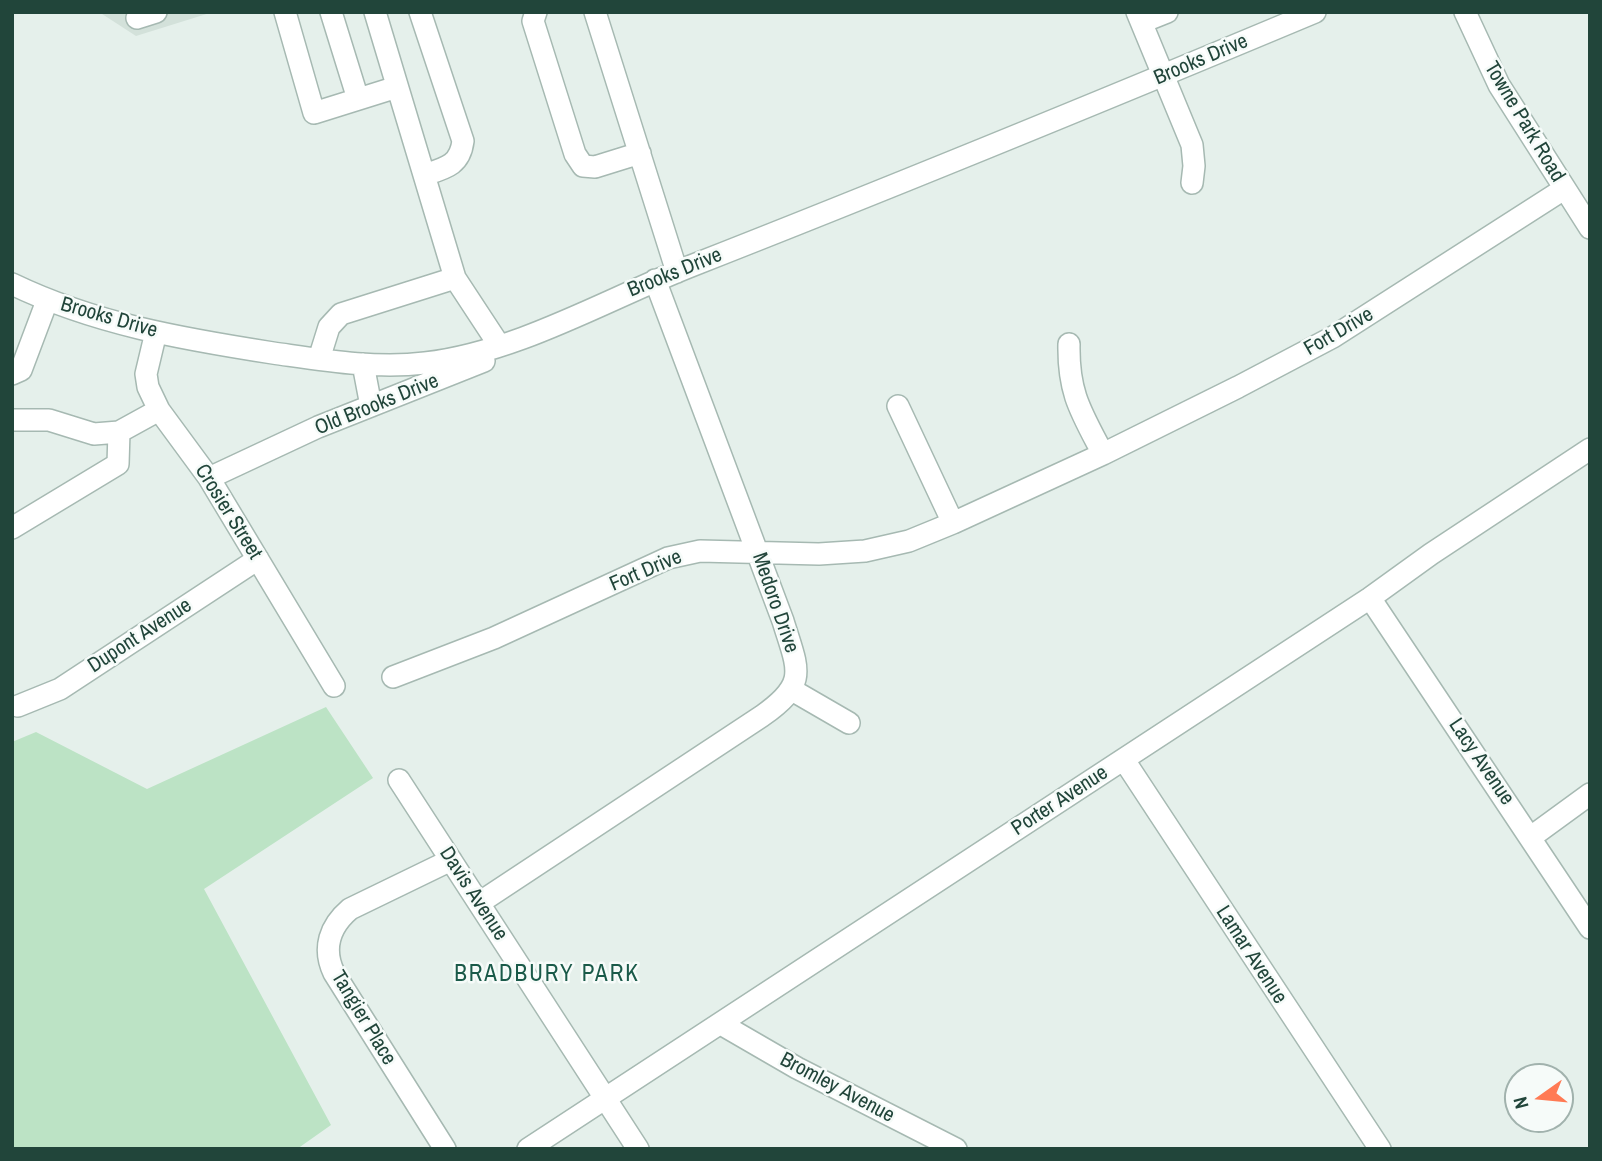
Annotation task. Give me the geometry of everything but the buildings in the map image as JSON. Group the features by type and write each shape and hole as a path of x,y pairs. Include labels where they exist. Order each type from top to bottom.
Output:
{"street":[{"path":"285,12 314,113 397,87"},
{"path":"331,12 358,99"},
{"path":"374,12 456,278 499,345"},
{"path":"420,12 463,141 461,156 451,164 424,175"},
{"path":"536,12 533,21 575,154 583,166 595,167 640,153"},
{"path":"595,12 677,272"},
{"path":"1167,12 1140,17 1192,145 1192,183"},
{"name":"Brooks Drive","path":"12,284 47,301 117,324 156,332 363,364 395,365 441,361 543,329 655,280 952,163 1315,12"},
{"name":"Towne Park Road","path":"1465,12 1496,78 1590,228"},
{"name":"Fort Drive","path":"393,677 494,638 668,558 700,551 819,554 865,551 909,541 953,523 1102,454 1333,337 1564,189"},
{"path":"320,359 328,327 341,314 456,278"},
{"name":"Medoro Drive","path":"655,280 796,663 796,681 792,690"},
{"path":"12,374 21,370 47,301"},
{"name":"Old Brooks Drive","path":"209,478 318,427 466,369 508,350 543,329"},
{"name":"Crosier Street","path":"156,332 146,374 148,387 159,410 209,478 334,686"},
{"path":"1069,344 1068,370 1072,390 1102,454"},
{"path":"363,364 371,406"},
{"path":"898,406 953,523"},
{"path":"12,420 49,420 94,434 119,432 159,410"},
{"path":"12,528 118,464 119,432"},
{"name":"Porter Avenue","path":"528,1149 1370,598 1431,554 1590,449"},
{"name":"Dupont Avenue","path":"18,706 60,689 258,559"},
{"name":"Lacy Avenue","path":"1370,598 1590,928"},
{"path":"479,903 768,712 792,690 849,723"},
{"name":"Lamar Avenue","path":"1124,760 1380,1149"},
{"name":"Davis Avenue","path":"399,780 638,1149"},
{"path":"1531,836 1590,794"},
{"name":"Tangier Place","path":"445,1149 334,973 328,950 332,930 340,917 350,909 451,860"},
{"name":"Bromley Avenue","path":"721,1024 809,1074 956,1149"}],"shaded area":[{"path":"99,12 213,12 136,36"}],"green space":[{"path":"326,707 373,778 204,889 331,1125 297,1149 12,1149 12,742 36,732 147,789"}],"district":[{"name":"BRADBURY PARK","path":"547,975"}]}
